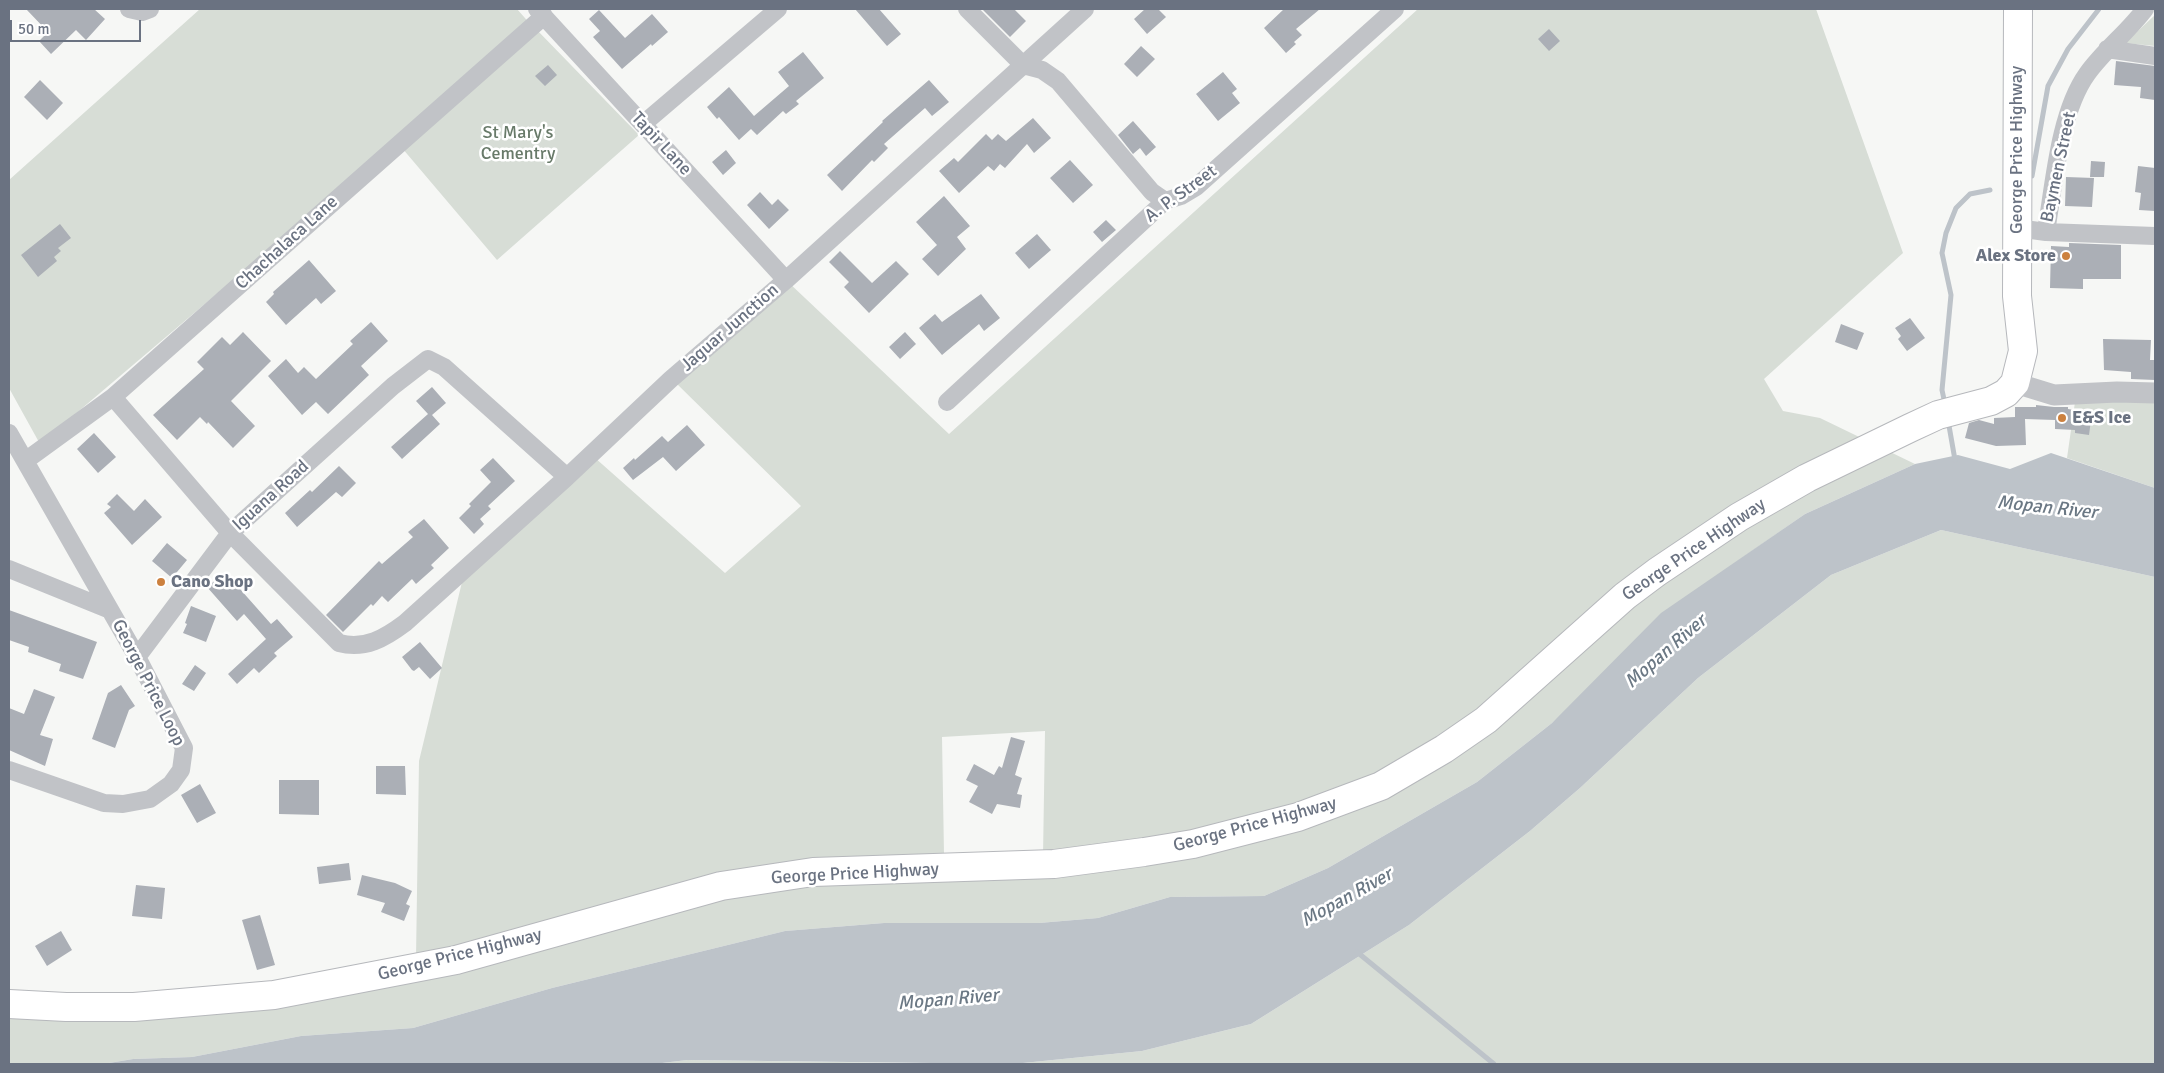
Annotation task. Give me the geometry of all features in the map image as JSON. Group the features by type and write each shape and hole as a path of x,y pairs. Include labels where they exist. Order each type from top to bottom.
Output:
{"highway":[{"name":"George Price Highway","path":"9,1004 66,1007 134,1007 274,995 456,960 721,886 813,872 1054,864 1193,844 1298,817 1382,786 1444,749 1486,720 1625,596 1657,572 1776,494 1946,413 1991,401 2006,393 2015,383 2023,351 2017,296 2018,9"}],"street":[{"path":"129,9 142,12 150,9"},
{"path":"643,124 778,9"},
{"path":"967,9 1023,65 1042,70 1058,81 1152,192 1165,201"},
{"name":"Jaguar Junction","path":"230,533 339,643 351,646 372,643 389,635 405,623 567,477 671,379 786,280 1085,9"},
{"name":"A. P. Street","path":"947,402 1165,201 1181,196 1196,186 1395,9"},
{"name":"Baymen Street","path":"2046,232 2059,154 2077,91 2086,75 2107,49 2145,9"},
{"name":"Tapir Lane","path":"540,12 786,280"},
{"name":"Chachalaca Lane","path":"17,456 113,397 540,12"},
{"path":"2107,49 2155,56"},
{"path":"2017,228 2046,232 2155,236"},
{"name":"Iguana Road","path":"137,657 230,533 393,386 428,359 444,367 567,477"},
{"path":"2015,383 2054,395 2116,392 2155,393"},
{"path":"113,397 230,533"},
{"name":"George Price Loop","path":"9,433 17,456 137,657 184,748 181,770 171,784 150,799 123,804 104,803 9,770"},
{"path":"9,569 110,610"}],"green space":[{"path":"200,9 517,9 532,26 40,444 9,388 9,180"},
{"path":"1418,9 1816,9 1903,253 1764,379 1783,411 1820,418 1915,464 1805,514 1739,560 1552,723 1477,782 1328,868 1264,896 1170,897 1098,918 1039,923 884,923 785,931 552,988 413,1028 301,1036 192,1057 133,1059 103,1064 9,1064 9,996 248,992 416,958 419,761 462,582 594,457 725,573 801,506 677,384 787,281 949,434","holes":["1045,731 1043,856 944,854 942,737"]},
{"path":"2155,15 2155,46 2125,43"},
{"name":"St Mary's Cementry","path":"536,29 639,135 497,260 402,148"},
{"path":"2155,401 2155,488 2067,458 2075,402"},
{"path":"1941,530 2155,577 2155,1064 1013,1064 1142,1051 1251,1024 1409,925 1530,831 1580,788 1698,678 1831,575"},
{"path":"687,1060 984,1064 654,1064"}],"water":[{"name":"Mopan River","path":"2051,453 2155,488 2155,577 1941,530 1831,575 1698,678 1580,788 1530,831 1409,925 1251,1024 1142,1051 1013,1064 687,1060 654,1064 103,1064 133,1059 192,1057 301,1036 413,1028 552,988 785,931 884,923 1039,923 1098,918 1170,897 1264,896 1328,868 1477,782 1552,723 1661,613 1805,514 1915,464 1958,455 2010,469"}],"building":[{"path":"26,9 94,9 105,19 86,40 76,30 51,54 39,41 48,32"},
{"path":"855,9 879,9 901,34 887,46"},
{"path":"982,9 1014,9 1026,21 1010,37"},
{"path":"1145,9 1158,9 1166,17 1147,34 1134,19"},
{"path":"1284,9 1320,9 1296,29 1302,35 1286,53 1264,28"},
{"path":"599,10 625,38 652,14 668,32 622,69 593,37 600,31 589,19"},
{"path":"1549,29 1560,41 1549,51 1538,39"},
{"path":"1141,46 1155,59 1137,77 1124,64"},
{"path":"803,52 824,78 796,101 799,104 786,114 783,111 757,135 751,129 739,140 719,117 717,119 707,107 729,87 754,116 789,86 778,72"},
{"path":"2116,61 2155,66 2155,100 2140,98 2141,87 2114,85"},
{"path":"548,65 557,75 545,86 535,76"},
{"path":"1223,72 1237,89 1232,93 1240,103 1218,121 1196,94"},
{"path":"40,80 63,103 47,120 24,97"},
{"path":"929,80 949,102 932,116 925,108 884,144 888,148 874,162 872,160 842,191 827,175 882,121"},
{"path":"1033,118 1051,138 1034,153 1027,144 1005,168 1000,164 994,171 988,166 959,193 939,171 954,158 958,162 986,134 992,140 998,134 1006,141"},
{"path":"1133,121 1156,147 1146,156 1140,148 1133,154 1118,135"},
{"path":"726,150 736,163 723,175 712,162"},
{"path":"1070,160 1093,185 1073,203 1050,178"},
{"path":"2091,161 2105,162 2104,177 2090,177"},
{"path":"2138,166 2155,168 2155,211 2139,210 2141,193 2135,192"},
{"path":"2066,177 2094,178 2092,207 2065,206"},
{"path":"760,192 772,205 778,199 789,210 769,229 747,205"},
{"path":"944,196 970,226 957,237 966,249 938,276 922,259 937,245 916,222"},
{"path":"1106,220 1116,230 1102,242 1093,232"},
{"path":"60,224 71,238 58,248 61,251 54,257 57,261 38,277 21,255"},
{"path":"1037,234 1051,250 1029,269 1015,253"},
{"path":"2069,243 2121,245 2121,279 2083,279 2083,289 2050,288 2051,246 2069,247"},
{"path":"840,251 872,283 896,261 909,274 869,313 844,287 849,282 829,262"},
{"path":"309,260 336,291 321,304 316,298 286,325 266,302 274,294 273,292"},
{"path":"981,294 1000,318 984,331 979,324 942,355 919,328 935,314 942,322"},
{"path":"1910,318 1925,338 1907,351 1898,339 1901,336 1895,328"},
{"path":"371,322 388,341 361,366 369,375 328,414 316,402 302,415 268,376 286,359 298,373 304,367 316,379 353,344 350,341"},
{"path":"1841,324 1864,333 1857,350 1835,342"},
{"path":"243,332 271,361 231,401 255,426 233,448 208,422 207,424 200,417 177,440 153,415 204,369 197,362 222,337 230,345"},
{"path":"905,332 916,344 900,359 889,347"},
{"path":"2103,339 2151,340 2150,360 2155,360 2155,380 2131,379 2131,372 2104,370"},
{"path":"432,387 446,403 432,415 440,424 402,459 391,447 428,414 416,401"},
{"path":"2036,405 2068,407 2068,409 2092,413 2089,435 2075,433 2075,430 2055,429 2055,420 2025,419 2026,445 1996,446 1965,438 1969,423 1979,420 1994,424 1994,418 2015,417 2015,407 2036,407"},
{"path":"687,425 705,445 676,471 663,457 633,480 623,468 662,436 668,442"},
{"path":"94,433 116,457 98,473 77,449"},
{"path":"493,458 515,481 488,506 491,509 480,519 484,524 474,534 459,518 471,506 469,504 491,482 480,470"},
{"path":"339,466 356,483 342,497 336,492 297,527 285,513 310,490 312,492"},
{"path":"117,494 134,511 145,499 162,517 132,545 104,513 111,507 107,504"},
{"path":"424,519 449,548 431,565 434,568 416,584 412,579 388,602 382,596 373,606 371,604 343,632 326,615 379,561 382,564 413,537 408,532"},
{"path":"167,543 187,560 172,578 152,561"},
{"path":"225,572 271,624 277,619 293,637 274,653 277,656 259,673 254,668 237,684 228,674 266,639 244,614 237,621 207,587"},
{"path":"191,606 216,616 206,642 183,633"},
{"path":"9,610 97,642 83,679 59,671 61,664 28,652 29,647 9,640"},
{"path":"420,642 442,668 430,679 419,667 414,671 412,670 402,657"},
{"path":"195,665 206,673 194,691 182,684"},
{"path":"121,685 135,706 129,710 115,748 92,739 108,693"},
{"path":"34,689 55,697 40,735 53,739 45,766 9,750 9,708 24,714"},
{"path":"1011,737 1025,741 1015,775 1022,778 1017,794 1022,795 1020,808 997,804 992,814 969,802 978,786 966,780 974,764 994,775 999,766 1002,768"},
{"path":"376,766 405,766 406,795 376,794"},
{"path":"279,780 319,780 319,815 279,814"},
{"path":"200,784 216,813 197,823 181,795"},
{"path":"349,863 351,880 319,884 317,867"},
{"path":"362,875 395,883 412,891 406,904 410,906 404,921 381,912 385,903 357,895"},
{"path":"136,885 165,888 162,919 132,916"},
{"path":"260,915 275,965 257,970 242,920"},
{"path":"61,931 72,950 47,966 35,946"}],"waterway":[{"path":"2032,176 2048,86 2068,49 2099,9"},
{"path":"1945,404 1942,390 1951,295 1942,253 1946,233 1956,208 1970,194 1990,190"},
{"path":"1948,420 1955,460"},
{"path":"1357,952 1494,1064"}],"place":[{"name":"Alex Store","path":"2066,256"},
{"name":"E&S Ice","path":"2062,418"},
{"name":"Cano Shop","path":"161,582"}]}
